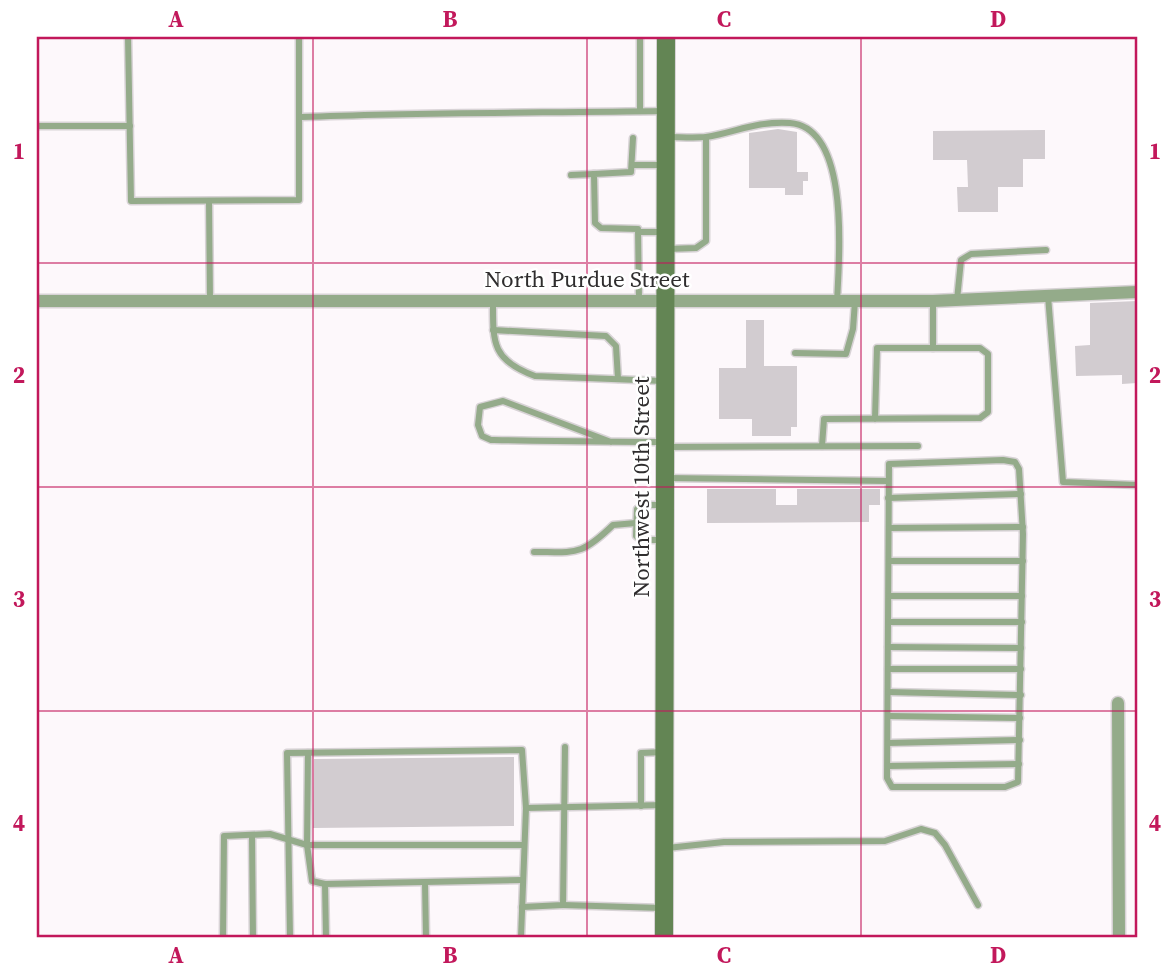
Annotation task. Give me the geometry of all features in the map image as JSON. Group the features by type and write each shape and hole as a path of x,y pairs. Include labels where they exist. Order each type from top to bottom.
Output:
{"main road":[{"name":"Northwest 10th Street","path":"664,937 666,37"}],"street":[{"name":"North Purdue Street","path":"37,300 837,302 933,301 1137,292"},
{"path":"1118,703 1119,937"}],"lane":[{"path":"128,37 131,201 299,200 299,37"},
{"path":"640,37 640,111"},
{"path":"301,117 447,111 583,114 666,111"},
{"path":"666,138 706,136 746,125 792,123 807,127 828,152 839,210 837,302"},
{"path":"37,126 130,126"},
{"path":"594,174 595,223 601,228 636,228 639,232 696,248 705,241 706,136"},
{"path":"571,175 626,174 633,165 633,138"},
{"path":"633,165 666,165"},
{"path":"209,201 210,300"},
{"path":"639,232 639,300"},
{"path":"957,300 961,260 971,254 1046,250"},
{"path":"1048,296 1063,482 1137,485"},
{"path":"493,300 493,330 502,357 524,372 535,376 665,381"},
{"path":"794,354 846,354 853,329 855,301"},
{"path":"933,301 933,348"},
{"path":"493,330 606,336 616,346 618,379"},
{"path":"822,446 824,419 876,419 980,418 989,412 988,354 980,348 877,348 876,419"},
{"path":"611,442 503,401 480,407 478,425 482,436 491,440 665,445 918,446"},
{"path":"1003,460 1015,462 1019,469 1021,494 1023,561 1018,782 1005,787 892,787 887,778 889,464 1003,460"},
{"path":"665,478 888,481"},
{"path":"888,498 1021,494"},
{"path":"665,505 642,505 637,509 636,523 636,536 641,540 665,540"},
{"path":"534,552 580,552 593,545 613,525 636,523"},
{"path":"889,528 1023,527"},
{"path":"890,561 1023,561"},
{"path":"890,596 1022,596"},
{"path":"889,622 1022,622"},
{"path":"888,647 1021,648"},
{"path":"888,669 1021,668"},
{"path":"888,692 1021,695"},
{"path":"889,716 1020,718"},
{"path":"888,743 1020,740"},
{"path":"563,905 565,747"},
{"path":"290,937 287,753 522,750 526,808 521,937"},
{"path":"641,806 641,753 665,752"},
{"path":"308,753 307,845 312,881 325,884 522,880"},
{"path":"888,766 1019,764"},
{"path":"526,808 665,805"},
{"path":"665,848 724,842 885,841 921,829 935,833 945,845 978,905"},
{"path":"223,937 224,836 270,834 307,845 524,845"},
{"path":"252,836 253,937"},
{"path":"425,883 426,937"},
{"path":"325,884 326,937"},
{"path":"522,906 664,908"}],"building":[{"path":"778,129 797,132 797,172 808,172 808,181 803,181 803,195 785,195 785,188 749,188 749,133"},
{"path":"1045,130 1045,159 1023,159 1023,187 998,187 998,212 958,212 957,187 968,187 967,160 933,160 933,131"},
{"path":"1137,301 1137,383 1122,384 1122,375 1076,376 1075,346 1090,345 1090,303"},
{"path":"746,320 764,320 764,366 797,366 797,427 791,427 791,436 752,436 752,419 719,419 719,368 746,368"},
{"path":"707,489 776,489 776,505 797,505 797,489 880,489 880,505 869,505 869,522 707,523"},
{"path":"514,757 514,826 313,828 314,759"}]}
